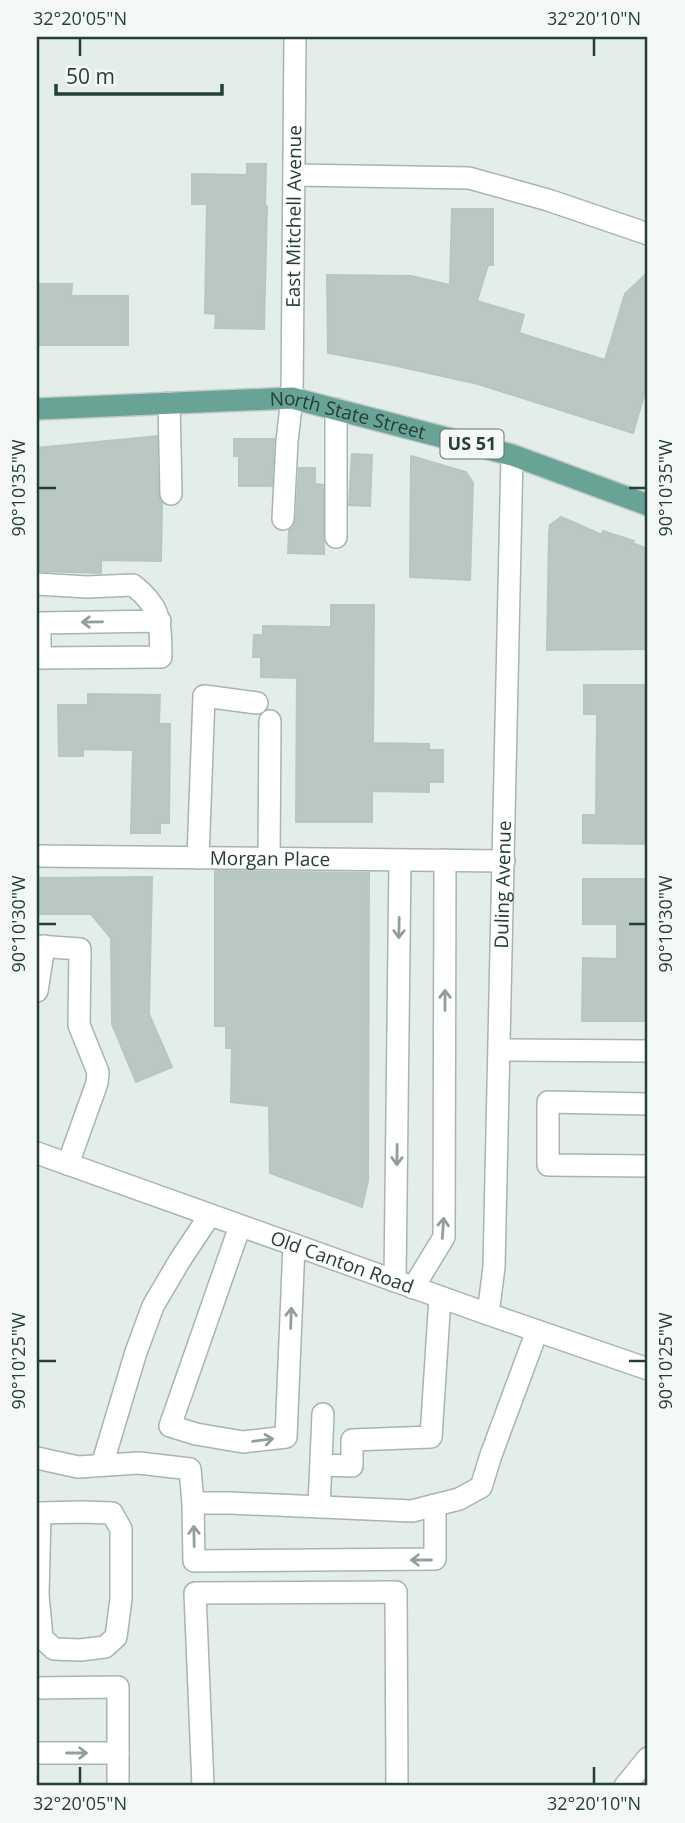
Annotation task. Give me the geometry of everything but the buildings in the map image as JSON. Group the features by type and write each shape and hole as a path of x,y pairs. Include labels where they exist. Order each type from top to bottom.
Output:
{"main road":[{"name":"North State Street","path":"37,409 292,398 512,455 648,505"}],"street":[{"name":"East Mitchell Avenue","path":"282,519 292,398 295,37"},
{"path":"295,175 469,178 548,200 648,234"},
{"path":"169,403 171,494"},
{"path":"336,409 336,537"},
{"name":"Duling Avenue","path":"488,1314 495,1267 512,455"},
{"path":"37,584 87,587 133,585 148,597 160,621 161,657 40,658 40,623 160,621"},
{"path":"198,858 204,696 257,703"},
{"path":"269,859 270,721"},
{"name":"Morgan Place","path":"37,856 505,861"},
{"path":"400,860 404,1284"},
{"path":"404,1284 444,1237 445,860"},
{"path":"37,991 41,946 80,949 79,1025 98,1072 97,1083 68,1164"},
{"path":"500,1050 648,1051"},
{"path":"648,1104 548,1102 548,1165 648,1166"},
{"name":"Old Canton Road","path":"37,1153 648,1369"},
{"path":"102,1465 136,1352 153,1306 210,1215"},
{"path":"240,1226 170,1426 196,1434 243,1442 286,1437 294,1245"},
{"path":"321,1465 352,1466 352,1440 431,1437 440,1297"},
{"path":"193,1503 412,1511 459,1499 481,1487 537,1331"},
{"path":"319,1507 323,1414"},
{"path":"196,1434 190,1469 194,1561 435,1559 435,1505"},
{"path":"37,1458 78,1467 139,1463 190,1469"},
{"path":"38,1513 112,1513 121,1529 121,1599 116,1637 105,1647 54,1649 43,1638 38,1595 38,1513"},
{"path":"203,1786 195,1593 396,1592 397,1786"},
{"path":"37,1688 118,1687 118,1786"},
{"path":"37,1753 118,1753"},
{"path":"625,1786 648,1758"}]}
